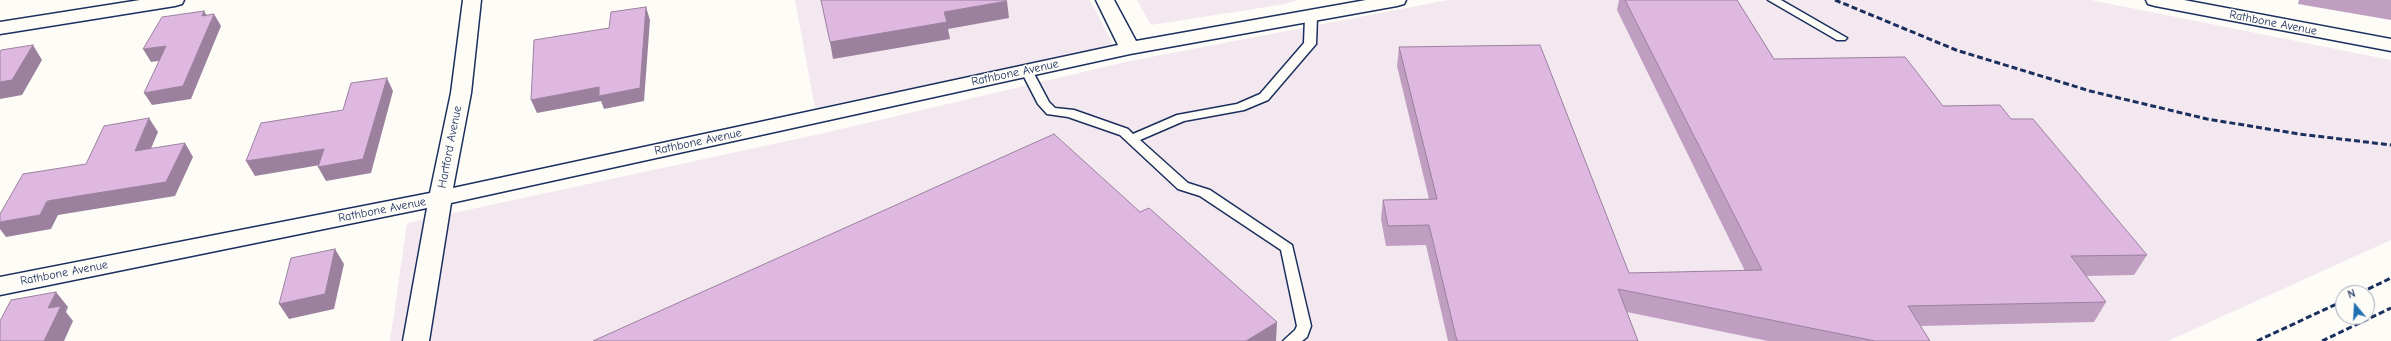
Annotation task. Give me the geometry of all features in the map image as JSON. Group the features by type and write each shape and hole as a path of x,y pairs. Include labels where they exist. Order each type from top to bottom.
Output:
{"street":[{"path":"0,28 175,0"},
{"name":"Hartford Avenue","path":"416,341 461,93 472,0"},
{"path":"1105,0 1130,48"},
{"name":"Rathbone Avenue","path":"0,286 441,198 1130,48 1311,17 1397,0"},
{"name":"Rathbone Avenue","path":"2155,0 2391,45"}],"lane":[{"path":"1773,0 1840,38"},
{"path":"1132,139 1181,118 1240,107 1264,97 1310,44 1311,17"},
{"path":"1027,70 1044,104 1051,111 1076,115 1124,132 1183,186 1205,193 1287,248 1304,326 1302,333 1291,341"}],"shaded area":[{"path":"795,0 1090,0 1114,46 815,108"},
{"path":"1137,0 1297,0 1286,4 1151,25"},
{"path":"1448,0 2091,0 2391,60 2391,240 2168,341 390,341 407,223 820,134 1130,61"}],"building":[{"path":"821,0 1007,1 944,12 947,22 830,42"},
{"path":"1625,0 1737,0 1774,59 1905,57 1943,106 2000,105 2011,119 2033,119 2147,255 2071,256 2106,302 1908,306 1930,341 1875,341 1618,289 1638,341 1457,341 1429,225 1388,226 1383,200 1437,199 1399,47 1540,45 1629,273 1762,270"},
{"path":"646,7 640,88 599,96 599,87 531,100 534,40 609,28 611,12"},
{"path":"204,11 202,16 214,14 183,86 144,93 166,46 143,49 162,17"},
{"path":"33,45 12,80 0,82 1,50"},
{"path":"387,78 363,159 318,167 324,149 246,161 261,123 343,110 351,83"},
{"path":"149,118 135,151 185,143 166,182 47,201 40,215 0,222 0,214 23,174 86,164 104,126"},
{"path":"1054,134 1140,212 1149,208 1277,322 1246,341 593,341"},
{"path":"335,249 325,294 279,304 291,258"},
{"path":"56,292 48,308 61,306 44,341 0,341 0,321 11,300"}],"railway":[{"path":"1835,0 1956,50 2090,91 2207,119 2299,134 2391,145"},
{"path":"2375,286 2391,278"},
{"path":"2257,341 2335,305"},
{"path":"2322,341 2391,308"}]}
